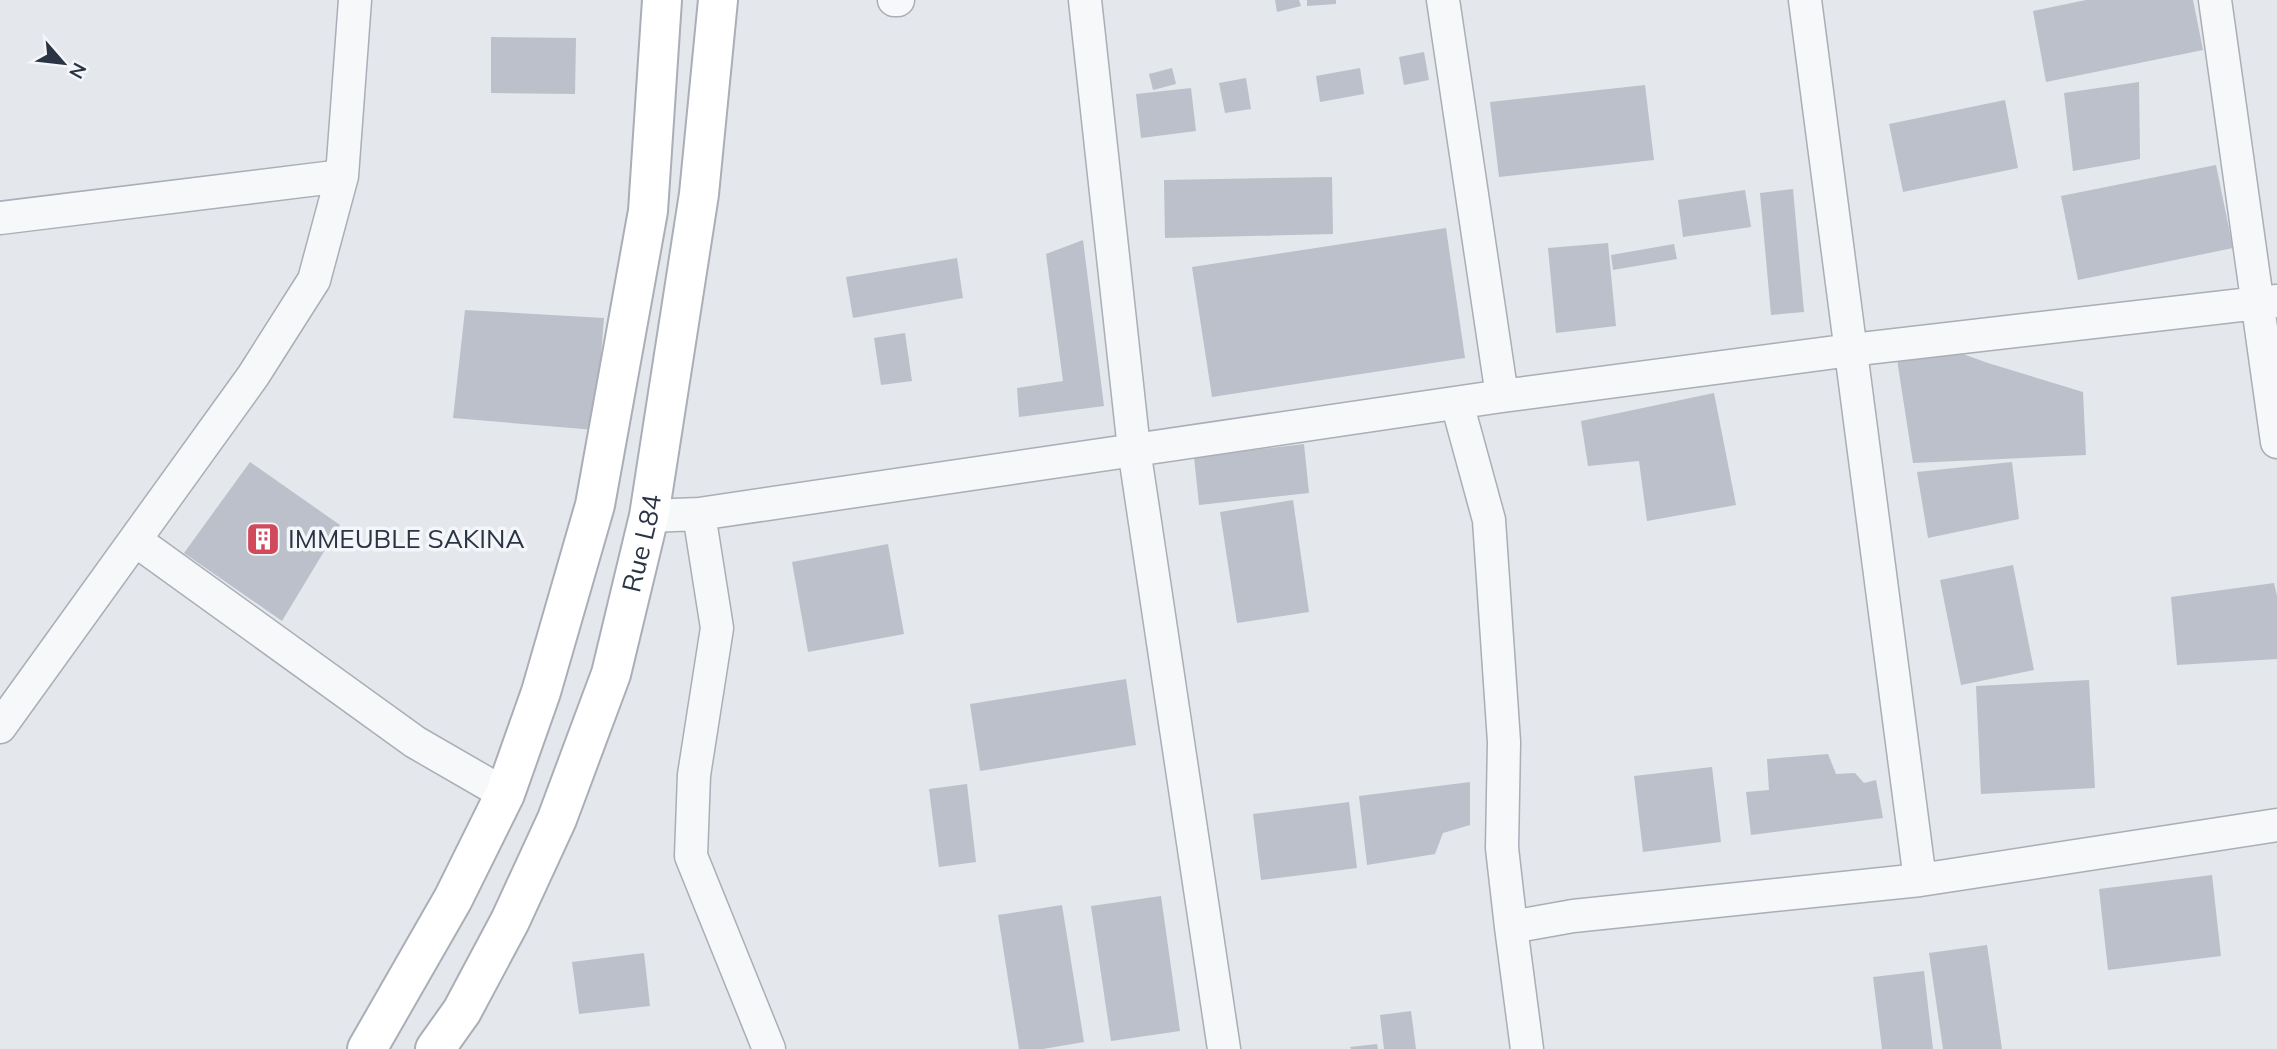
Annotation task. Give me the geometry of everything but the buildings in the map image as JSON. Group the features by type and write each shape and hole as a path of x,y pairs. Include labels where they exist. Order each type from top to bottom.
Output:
{"main road":[{"path":"367,1049 453,899 505,794 541,692 595,505 648,211 662,0"},
{"name":"Rue L84","path":"435,1049 462,1011 504,932 557,818 611,674 649,516 699,194 718,0"}],"street":[{"path":"0,727 253,376 314,280 342,176 355,0"},
{"path":"1085,0 1134,449 1224,1049"},
{"path":"1443,0 1502,396"},
{"path":"1805,0 1920,880"},
{"path":"2215,0 2267,302 2277,442"},
{"path":"0,218 342,176"},
{"path":"649,516 699,514 1502,396 1851,350 2267,302"},
{"path":"1457,403 1489,520 1504,742 1502,848 1527,1049"},
{"path":"699,514 718,628 694,775 691,856 769,1049"},
{"path":"135,540 415,742 505,794"},
{"path":"1511,926 1573,916 1920,880 2277,825"}],"place":[{"name":"IMMEUBLE SAKINA","path":"263,539"}]}
